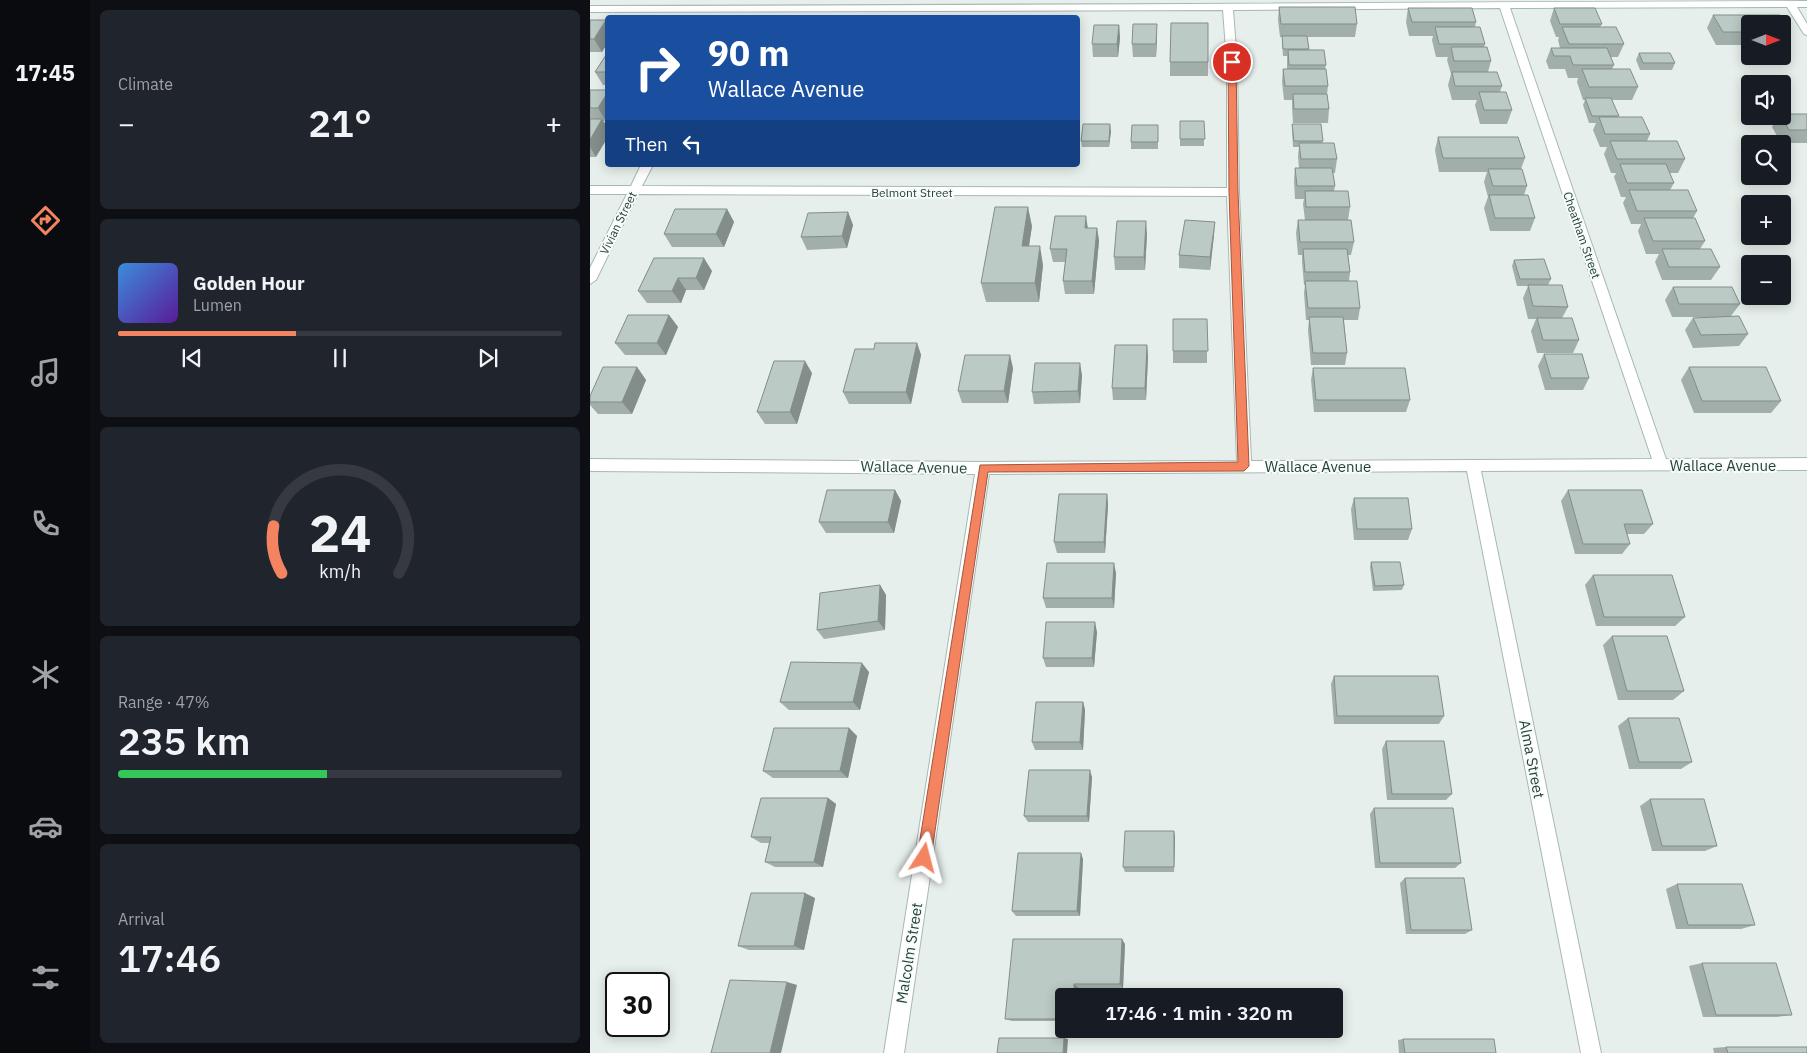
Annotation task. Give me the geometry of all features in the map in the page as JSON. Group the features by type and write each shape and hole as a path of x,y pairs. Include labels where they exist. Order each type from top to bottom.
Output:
{"street":[{"path":"590,9 1228,7 1389,2 1504,5 1652,2 1807,4"},
{"path":"1790,4 1807,32"},
{"name":"Cheatham Street","path":"1504,5 1661,465"},
{"path":"1228,7 1232,62 1233,192 1244,466"},
{"name":"Vivian Street","path":"590,280 645,167"},
{"name":"Belmont Street","path":"590,190 1233,192"},
{"name":"Wallace Avenue","path":"590,466 766,465 983,468 1807,464"},
{"name":"Alma Street","path":"1473,465 1591,1053"},
{"name":"Malcolm Street","path":"894,1053 983,468"}],"building":[{"path":"1279,7 1355,7 1357,24 1281,24"},
{"path":"1408,8 1472,8 1476,22 1412,22"},
{"path":"1554,8 1595,8 1602,24 1560,24"},
{"path":"1713,15 1741,15 1741,32 1723,32"},
{"path":"590,20 605,20 594,39 590,39"},
{"path":"1171,23 1208,23 1208,62 1170,62"},
{"path":"1133,24 1157,24 1156,44 1132,44"},
{"path":"1094,25 1119,25 1117,44 1092,44"},
{"path":"1435,27 1480,27 1485,44 1439,44"},
{"path":"1562,27 1616,27 1624,44 1569,44"},
{"path":"1282,36 1307,36 1309,49 1283,49"},
{"path":"1451,47 1487,47 1491,61 1454,61"},
{"path":"1551,48 1607,48 1614,65 1573,65 1570,56 1554,56"},
{"path":"1288,50 1324,50 1326,65 1289,65"},
{"path":"1639,53 1670,53 1675,63 1643,63"},
{"path":"605,57 605,72 595,72"},
{"path":"1283,69 1326,69 1328,86 1285,86"},
{"path":"1582,69 1630,69 1638,87 1589,87"},
{"path":"1452,72 1497,72 1502,86 1455,86"},
{"path":"590,90 605,90 605,97 598,108 590,108"},
{"path":"1479,92 1506,92 1512,110 1484,110"},
{"path":"1293,94 1327,94 1329,109 1294,109"},
{"path":"1585,98 1611,98 1619,116 1592,116"},
{"path":"1791,114 1807,114 1807,130 1789,130 1786,125 1791,125"},
{"path":"1599,117 1642,117 1650,134 1605,134"},
{"path":"590,119 602,119 590,140"},
{"path":"1180,121 1204,121 1205,139 1180,139"},
{"path":"1083,124 1110,124 1109,141 1081,141"},
{"path":"1292,124 1321,124 1323,141 1294,141"},
{"path":"1132,125 1158,125 1158,142 1131,142"},
{"path":"1438,137 1518,137 1525,158 1443,158"},
{"path":"1610,141 1677,141 1685,159 1617,159"},
{"path":"1299,143 1334,143 1337,159 1301,159"},
{"path":"1620,164 1666,164 1674,183 1627,183"},
{"path":"1295,168 1332,168 1335,186 1297,186"},
{"path":"1488,169 1522,169 1527,186 1493,186"},
{"path":"1629,190 1688,190 1697,211 1637,211"},
{"path":"1305,191 1348,191 1350,207 1306,207"},
{"path":"1489,195 1528,195 1535,218 1495,218"},
{"path":"995,207 1028,207 1022,246 1040,246 1035,283 981,283"},
{"path":"675,209 727,209 716,234 664,234"},
{"path":"848,212 842,236 801,237 808,213"},
{"path":"1055,216 1086,216 1085,228 1097,228 1092,281 1063,281 1067,249 1050,249"},
{"path":"1644,218 1695,218 1705,241 1653,241"},
{"path":"1185,220 1215,222 1210,257 1179,255"},
{"path":"1298,220 1351,220 1354,242 1300,242"},
{"path":"1117,221 1146,221 1144,257 1114,257"},
{"path":"1303,249 1347,249 1350,272 1305,272"},
{"path":"1662,249 1711,249 1720,267 1669,267"},
{"path":"654,258 704,258 696,278 678,278 672,291 638,291"},
{"path":"1544,259 1551,279 1520,279 1514,260"},
{"path":"1305,281 1357,281 1360,308 1308,308"},
{"path":"1528,285 1562,285 1568,307 1533,306"},
{"path":"1673,287 1732,287 1740,304 1679,304"},
{"path":"628,315 669,315 657,343 615,343"},
{"path":"1739,316 1748,334 1701,335 1693,318"},
{"path":"1309,317 1343,317 1347,353 1313,353"},
{"path":"1537,318 1572,318 1579,340 1543,340"},
{"path":"1173,319 1207,319 1208,351 1173,351"},
{"path":"875,343 917,343 906,392 843,392 855,349 874,349"},
{"path":"1115,345 1147,345 1145,388 1112,388"},
{"path":"1544,354 1582,354 1589,378 1551,378"},
{"path":"965,355 1010,355 1004,391 958,391"},
{"path":"774,361 805,361 790,412 757,412"},
{"path":"1035,363 1080,363 1078,391 1032,392"},
{"path":"603,367 637,367 622,402 590,402 590,396"},
{"path":"1689,367 1766,367 1781,401 1702,401"},
{"path":"1313,368 1405,368 1410,400 1316,400"},
{"path":"827,490 895,490 888,522 819,522"},
{"path":"1568,490 1642,490 1653,524 1624,524 1630,544 1583,544"},
{"path":"1059,494 1107,494 1104,542 1054,542"},
{"path":"1354,498 1408,498 1412,529 1357,529"},
{"path":"1371,562 1400,562 1404,585 1375,586"},
{"path":"1047,563 1114,563 1112,598 1043,598"},
{"path":"1593,575 1672,575 1685,617 1604,617"},
{"path":"880,585 878,621 817,630 820,593"},
{"path":"1046,622 1095,622 1092,658 1043,658"},
{"path":"1612,636 1667,636 1684,691 1627,691"},
{"path":"791,662 862,663 853,702 780,702"},
{"path":"1334,676 1438,676 1444,716 1337,716"},
{"path":"1036,702 1083,702 1080,742 1032,742"},
{"path":"1628,718 1679,718 1692,762 1639,762"},
{"path":"774,728 849,728 840,771 763,771"},
{"path":"1386,741 1444,741 1452,794 1392,794"},
{"path":"1029,770 1090,770 1087,816 1024,816"},
{"path":"761,798 828,798 814,862 765,862 771,837 751,837"},
{"path":"1650,799 1704,799 1717,846 1662,846"},
{"path":"1374,808 1453,808 1461,863 1380,863"},
{"path":"1125,831 1174,831 1174,867 1123,867"},
{"path":"1018,853 1081,853 1077,911 1012,911"},
{"path":"1405,878 1464,878 1472,930 1411,930"},
{"path":"1677,884 1742,884 1755,925 1688,925"},
{"path":"751,893 805,893 794,946 738,946"},
{"path":"1013,939 1122,939 1120,984 1074,984 1074,988 1055,988 1055,1019 1005,1019"},
{"path":"1702,963 1776,963 1792,1015 1716,1015"},
{"path":"730,980 787,982 770,1053 711,1053"},
{"path":"999,1038 1064,1038 1063,1053 997,1053"},
{"path":"1403,1039 1494,1039 1496,1053 1405,1053"},
{"path":"1726,1047 1807,1047 1807,1053 1728,1053"}],"route":[{"path":"924,858 983,468 1244,466 1233,192 1232,62"}]}
